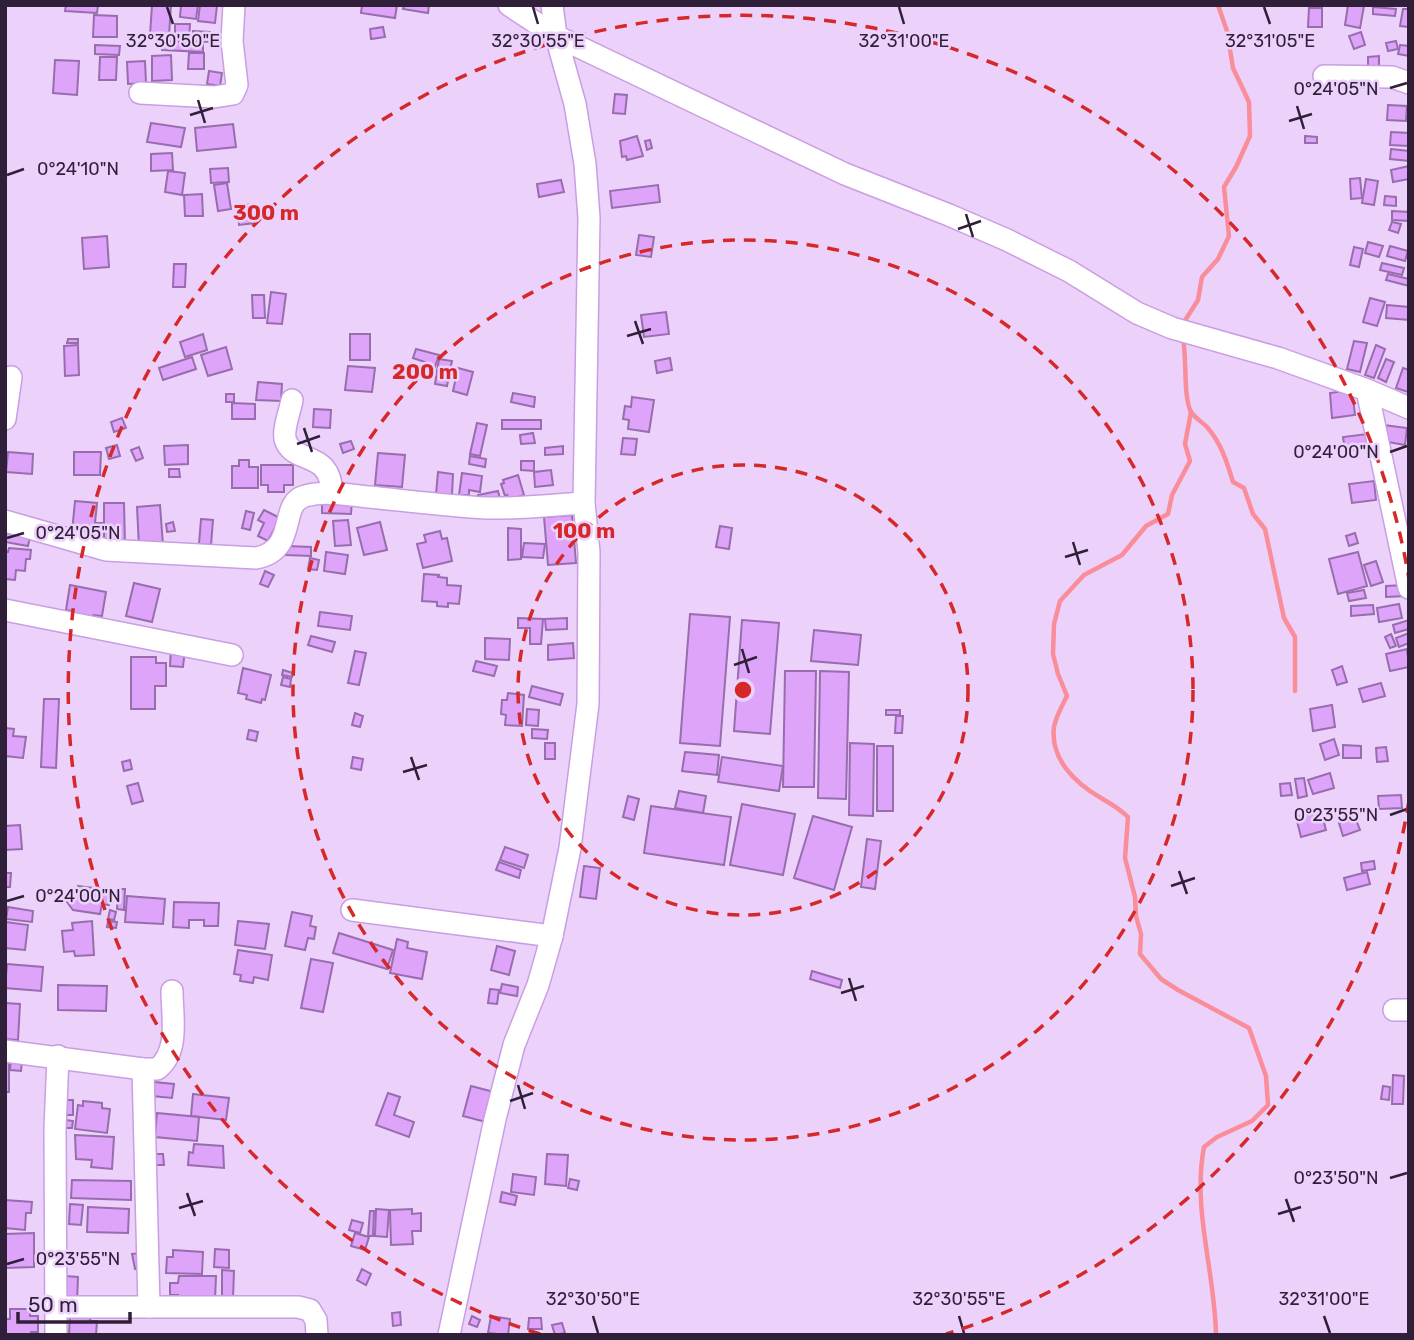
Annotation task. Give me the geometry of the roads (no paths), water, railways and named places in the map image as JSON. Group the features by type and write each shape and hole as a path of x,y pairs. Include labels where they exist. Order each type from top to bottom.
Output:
{"street":[{"path":"140,93 214,97 233,94 237,85 232,41 234,5"},
{"path":"509,5 556,36 845,174 1007,240 1069,271 1137,313 1172,328 1278,358 1409,408"},
{"path":"449,1335 495,1119 514,1045 538,985 552,936 570,848 588,704 589,552 584,503 589,218 585,164 575,104 556,36 552,5"},
{"path":"1324,76 1392,77 1409,83"},
{"path":"5,419 11,377"},
{"path":"1367,390 1409,588"},
{"path":"292,400 284,436 289,446 327,470 332,479 332,494"},
{"path":"5,521 106,550 256,558 269,556 276,550 293,504 306,495 332,494 490,508 584,503"},
{"path":"5,610 232,656"},
{"path":"352,910 552,936"},
{"path":"5,1051 157,1069 168,1058 172,1045 172,991"},
{"path":"56,1335 55,1129 58,1056"},
{"path":"143,1069 149,1307"},
{"path":"56,1307 298,1307 310,1310 316,1320 317,1335"}],"waterway":[{"path":"1184,322 1198,300 1202,277 1218,259 1229,236 1224,187 1250,136 1249,102 1233,68 1227,31 1218,5"},
{"path":"1183,339 1187,397 1191,412 1216,440 1233,482 1244,488 1253,514 1265,529 1284,618 1295,637 1295,691"},
{"path":"1191,412 1185,444 1190,461 1172,495 1168,514 1146,526 1122,555 1084,575 1060,601 1054,624 1053,654 1067,696 1055,723 1054,739 1060,760 1066,769 1091,792 1128,817 1125,858 1141,934 1140,954 1161,979 1249,1028 1266,1076 1268,1105 1252,1121 1217,1137 1204,1147 1201,1170 1202,1217 1216,1335"}]}
